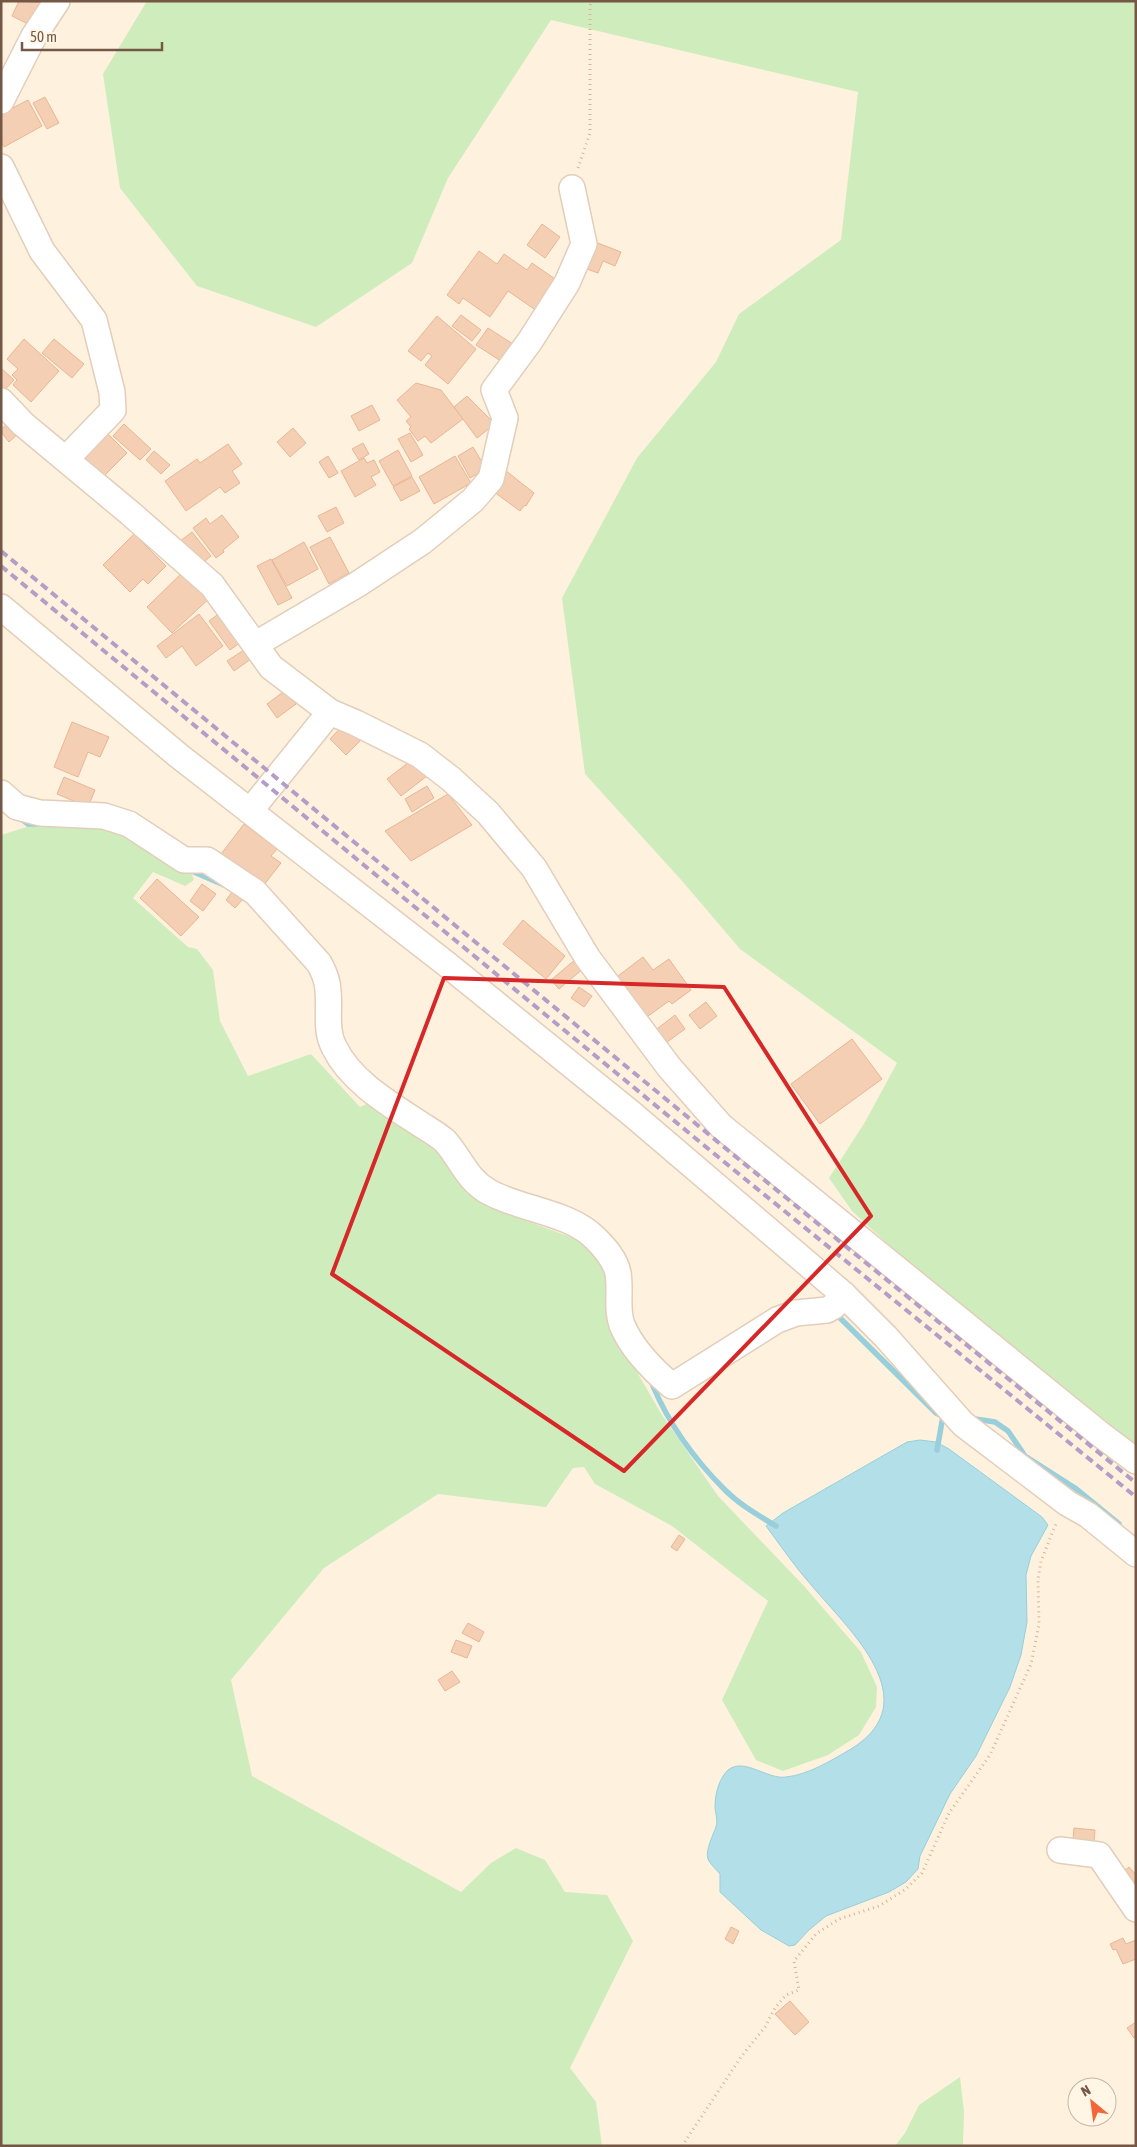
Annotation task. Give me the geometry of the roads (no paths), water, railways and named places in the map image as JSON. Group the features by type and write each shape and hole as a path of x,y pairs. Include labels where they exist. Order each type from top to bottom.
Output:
{"street":[{"path":"1,101 34,36 57,1"},
{"path":"1,167 10,190 42,252 94,320 112,392 113,410 66,459"},
{"path":"256,644 358,584 423,541 473,500 491,478 504,418 494,390 530,341 567,283 584,244 572,188"},
{"path":"1,401 23,424 212,585 271,667 330,712 420,755 451,779 488,813 534,868 587,957 669,1067 721,1126 1100,1434 1136,1461"},
{"path":"1,607 179,756 444,962 617,1102 834,1303 886,1337 956,1417 1067,1503 1088,1515 1136,1554"},
{"path":"250,811 330,712"},
{"path":"1,793 17,806 40,813 104,816 129,824 184,860 207,860 255,892 319,963 325,975 328,990 328,1030 333,1045 344,1066 371,1090 444,1140 459,1159 472,1181 507,1201 577,1224 594,1238 610,1255 618,1273 622,1324 628,1338 646,1360 672,1386 777,1320 834,1303"},
{"path":"1060,1850 1099,1854 1136,1909"}],"water":[{"path":"920,1440 936,1442 949,1449 1042,1517 1048,1525 1031,1556 1026,1575 1027,1622 1021,1655 1010,1687 976,1756 950,1794 920,1856 918,1869 906,1882 889,1892 826,1916 795,1945 789,1946 761,1930 720,1892 720,1874 710,1863 707,1856 717,1825 715,1803 719,1783 728,1770 741,1766 779,1777 794,1776 828,1762 851,1749 873,1730 883,1709 883,1688 875,1666 861,1644 800,1571 766,1526 783,1513 907,1442"}],"waterway":[{"path":"20,818 28,824 39,824"},
{"path":"187,869 224,885"},
{"path":"834,1312 936,1413 942,1416"},
{"path":"653,1386 675,1428 704,1467 725,1490 749,1510 776,1526"},
{"path":"937,1450 943,1416"},
{"path":"969,1418 995,1422 1008,1431 1025,1456 1075,1488 1119,1524"}],"railway":[{"path":"1,551 741,1161 1136,1483"},
{"path":"1,566 734,1170 1136,1497"}]}
